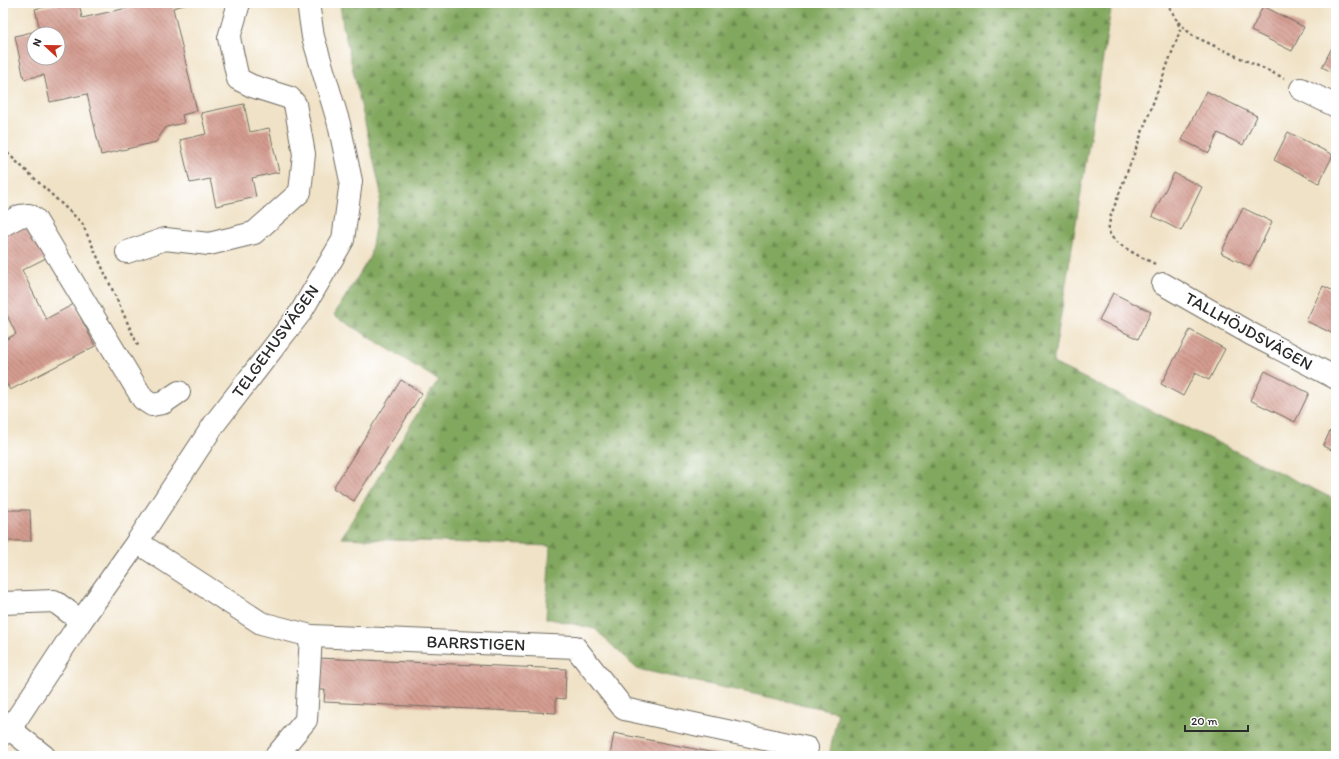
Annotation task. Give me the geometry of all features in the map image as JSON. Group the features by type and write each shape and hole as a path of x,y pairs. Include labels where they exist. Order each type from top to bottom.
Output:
{"street":[{"path":"127,252 165,239 209,244 254,233 300,192 304,154 295,104 290,98 252,86 238,79 229,38 239,3"},
{"name":"TELGEHUSVÄGEN","path":"6,732 81,621 137,542 215,423 300,312 343,240 351,181 339,124 313,37 308,3"},
{"path":"1301,89 1336,106"},
{"path":"3,225 20,216 29,215 35,219 143,399 152,405 163,403 179,392"},
{"name":"TALLHÖJDSVÄGEN","path":"1163,284 1251,334 1336,378"},
{"name":"BARRSTIGEN","path":"137,542 260,623 311,636 576,647 624,709 807,748"},
{"path":"3,603 54,602 81,621"},
{"path":"276,756 306,720 311,636"},
{"path":"6,732 44,756"}],"path":[{"path":"1167,3 1178,22 1193,36 1292,82 1301,89"},
{"path":"1163,284 1163,268 1114,240 1109,232 1112,212 1175,49 1180,31 1178,22"},
{"path":"3,149 82,223 142,354"}],"green space":[{"path":"340,3 1112,3 1053,363 1336,500 1336,756 829,756 838,712 637,669 595,629 546,618 550,546 341,538 438,380 334,315 370,257 381,193 343,26"}],"building":[{"path":"63,3 79,3 82,18 150,3 192,3 173,8 197,111 182,115 184,123 166,127 156,142 101,155 87,94 50,102 44,75 24,79 15,36 26,33 26,66 66,66 66,26 39,26 35,9"},
{"path":"1263,6 1304,27 1292,51 1251,31"},
{"path":"1336,40 1336,74 1322,67"},
{"path":"1206,91 1257,116 1243,145 1218,133 1209,153 1182,140"},
{"path":"244,104 250,132 269,128 279,172 252,178 256,197 216,206 210,179 190,183 180,140 206,134 201,113"},
{"path":"1288,132 1333,155 1319,183 1274,160"},
{"path":"1174,173 1202,187 1181,231 1152,216"},
{"path":"1243,208 1272,222 1250,267 1221,253"},
{"path":"27,222 46,258 22,270 46,319 74,304 95,346 10,390 3,377 3,341 16,334 3,307 3,235"},
{"path":"1323,286 1336,292 1336,335 1306,321"},
{"path":"1113,293 1151,312 1138,339 1099,320"},
{"path":"1190,330 1225,349 1209,380 1195,373 1183,396 1161,384"},
{"path":"1265,371 1309,393 1295,422 1250,400"},
{"path":"401,380 422,393 354,501 333,488"},
{"path":"1330,431 1336,434 1336,452 1323,446"},
{"path":"3,510 30,510 31,541 3,541"},
{"path":"318,658 566,669 565,699 556,698 556,713 324,702 325,690 317,690"},
{"path":"614,733 725,755 725,756 610,756"}]}
